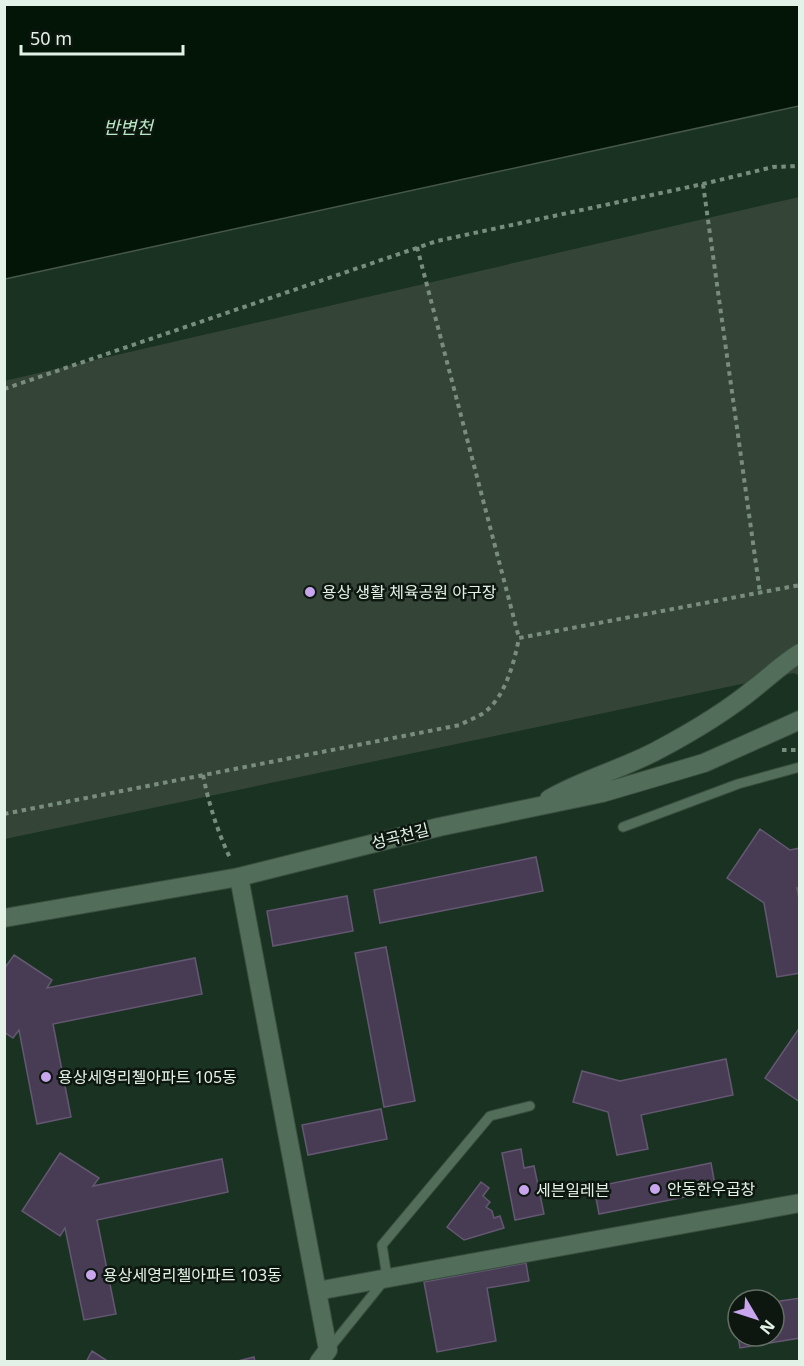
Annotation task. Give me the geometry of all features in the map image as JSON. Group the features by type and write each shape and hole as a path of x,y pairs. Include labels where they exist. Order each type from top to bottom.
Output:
{"street":[{"path":"538,806 571,786 613,771 658,750 723,710 755,688 783,663 800,653"},
{"name":"성곡천길","path":"4,918 239,877 439,826 602,793 704,763 794,722"},
{"path":"239,877 317,1291 324,1356"},
{"path":"317,1291 800,1203"}],"lane":[{"path":"623,827 738,784 800,767"},
{"path":"324,1356 387,1277 382,1245 490,1116 530,1106"}],"path":[{"path":"4,390 41,375 417,247 703,184 773,166 800,166"},
{"path":"703,184 760,593"},
{"path":"4,814 460,725 484,713 500,693 513,670 519,639 417,247"},
{"path":"519,639 800,585"},
{"path":"203,775 208,799 222,841 239,877"}],"shaded area":[{"path":"799,197 799,676 794,673 5,839 4,381"}],"water":[{"name":"반변천","path":"4,5 799,5 799,106 5,279"}],"building":[{"path":"760,829 790,850 800,848 800,888 797,888 800,903 800,973 777,977 764,903 727,878"},
{"path":"536,857 543,891 380,923 374,890"},
{"path":"347,896 353,931 273,946 267,911"},
{"path":"386,947 415,1101 384,1107 355,953"},
{"name":"용상세영리첼아파트 105동","path":"14,955 52,980 47,988 195,958 202,994 53,1024 71,1117 37,1124 19,1030 13,1038 4,1032 4,969"},
{"path":"798,1030 800,1031 800,1102 765,1078"},
{"path":"726,1059 733,1095 641,1115 648,1149 617,1155 608,1112 573,1102 582,1071 620,1081"},
{"path":"381,1109 387,1139 308,1155 302,1125"},
{"name":"세븐일레븐","path":"521,1149 524,1168 534,1166 544,1214 515,1220 502,1153"},
{"name":"용상세영리첼아파트 103동","path":"60,1153 99,1178 93,1186 222,1159 228,1192 97,1220 116,1314 84,1320 65,1228 60,1236 22,1211"},
{"name":"안동한우곱창","path":"711,1163 716,1191 599,1214 594,1187"},
{"path":"481,1182 489,1188 483,1196 490,1202 486,1207 492,1211 494,1218 500,1216 504,1228 464,1240 447,1227"},
{"path":"526,1263 529,1281 487,1288 496,1341 437,1352 424,1282"},
{"path":"800,1298 800,1338 786,1340 786,1300"},
{"path":"92,1351 109,1362 86,1362"},
{"path":"254,1357 255,1362 234,1362"}],"place":[{"name":"용상 생활 체육공원 야구장","path":"310,592"},
{"name":"용상세영리첼아파트 105동","path":"46,1077"},
{"name":"안동한우곱창","path":"655,1189"},
{"name":"세븐일레븐","path":"524,1190"},
{"name":"용상세영리첼아파트 103동","path":"91,1275"}]}
